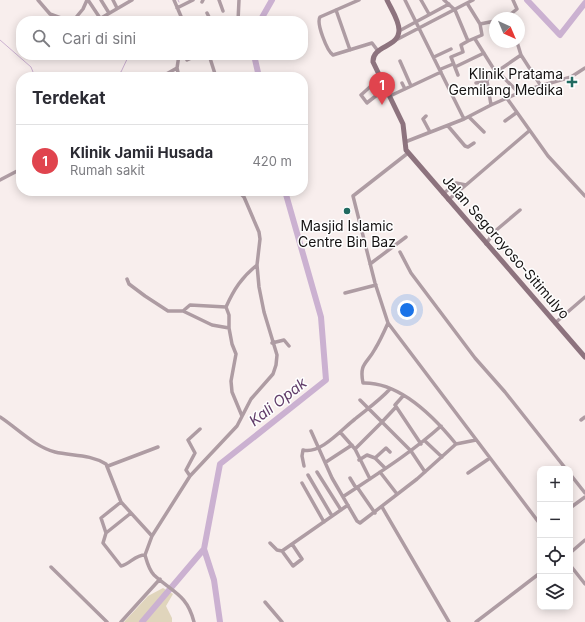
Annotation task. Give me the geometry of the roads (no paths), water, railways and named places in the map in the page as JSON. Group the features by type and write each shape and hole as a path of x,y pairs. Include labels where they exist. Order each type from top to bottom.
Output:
{"main road":[{"path":"387,0 396,21 398,32 395,40 378,50 374,55 373,62 403,124 408,153"},
{"name":"Jalan Segoroyoso-Sitimulyo","path":"408,153 585,357"}],"street":[{"path":"38,0 48,13 56,16"},
{"path":"87,0 99,16"},
{"path":"77,16 83,9 87,0"},
{"path":"101,0 109,12"},
{"path":"113,0 117,8"},
{"path":"103,16 125,2 132,0"},
{"path":"174,0 180,16"},
{"path":"177,8 193,0"},
{"path":"219,0 223,11"},
{"path":"238,16 239,0"},
{"path":"359,0 320,17 318,22 330,53 335,55 372,43 378,50"},
{"path":"406,0 464,119"},
{"path":"421,0 429,14"},
{"path":"444,0 452,7 468,41"},
{"path":"398,32 429,14 474,0"},
{"path":"513,0 517,9 513,12"},
{"path":"458,75 451,57 463,52 461,45 475,39 482,33 480,24 467,3"},
{"path":"395,40 420,29 452,7"},
{"path":"336,10 350,50"},
{"path":"480,24 489,22"},
{"path":"475,39 496,71 518,92"},
{"path":"519,48 521,55 541,86"},
{"path":"434,57 451,49"},
{"path":"390,96 441,70 484,53"},
{"path":"476,83 487,81 496,71 521,55"},
{"path":"178,60 178,72"},
{"path":"211,60 214,72"},
{"path":"400,61 411,86"},
{"path":"170,72 177,68"},
{"path":"405,142 469,117 491,104 518,92 571,77 585,68"},
{"path":"487,81 491,104"},
{"path":"402,83 405,89"},
{"path":"380,93 372,85 361,95 367,103 380,93 386,88"},
{"path":"506,97 528,131 548,156 585,196"},
{"path":"505,121 516,113"},
{"path":"426,116 423,119 430,132"},
{"path":"469,117 484,132"},
{"path":"448,126 464,146 474,143"},
{"path":"448,200 528,131"},
{"path":"408,153 353,196 370,264 388,323 537,520"},
{"path":"0,180 16,172"},
{"path":"443,194 456,183 466,185"},
{"path":"194,622 187,604 179,594 154,574 148,567 145,555 152,536 190,476 237,426 251,399 273,374 276,365 277,355 272,343 259,287 257,265 260,235 244,197"},
{"path":"486,244 494,232 520,210"},
{"path":"370,264 406,237"},
{"path":"400,252 411,273 475,358 505,392 564,466"},
{"path":"242,416 232,387 232,376 236,354 232,344 229,328 229,315 226,307 234,288 257,265"},
{"path":"127,279 129,284 168,311 183,311 212,325 229,328"},
{"path":"345,294 376,285"},
{"path":"555,322 585,297"},
{"path":"183,311 190,305 226,307"},
{"path":"388,323 375,351 365,361 362,374 363,383 373,383 390,389 403,396 430,415 456,444"},
{"path":"272,343 284,340 289,346"},
{"path":"304,466 302,456 303,450 308,451 319,447 368,410 390,389"},
{"path":"355,450 396,407 395,405 403,396"},
{"path":"360,400 368,410 411,451 425,472"},
{"path":"396,407 421,444"},
{"path":"0,417 31,439 54,452 92,458 104,462 108,466 121,502 152,536"},
{"path":"581,420 585,417"},
{"path":"344,496 421,444 441,426"},
{"path":"190,476 186,470 186,467 195,453 188,440 200,429"},
{"path":"311,431 332,476 360,523 425,472 456,444 476,440"},
{"path":"340,432 355,450 370,479"},
{"path":"425,441 442,457"},
{"path":"326,462 352,446"},
{"path":"108,466 158,448"},
{"path":"375,458 386,448 390,452"},
{"path":"359,460 367,455 375,458 385,468"},
{"path":"468,473 490,458"},
{"path":"317,472 341,510"},
{"path":"380,472 397,494"},
{"path":"308,475 332,516"},
{"path":"323,482 332,476"},
{"path":"350,478 374,513"},
{"path":"573,478 585,493"},
{"path":"302,483 324,522"},
{"path":"573,506 585,497"},
{"path":"106,533 101,518 121,502"},
{"path":"282,551 348,505"},
{"path":"382,507 448,622"},
{"path":"131,513 106,533 103,543 121,566 127,565 138,555 145,555"},
{"path":"573,550 585,540"},
{"path":"270,543 277,550 282,551 293,566 301,560 292,544"},
{"path":"51,567 107,622"},
{"path":"573,569 585,584"},
{"path":"476,622 481,620 539,574"},
{"path":"121,622 160,579"},
{"path":"265,602 282,622"}],"waterway":[{"name":"Kali Opak","path":"263,16 272,0"},
{"path":"527,0 560,35 585,3"},
{"path":"0,40 16,54"},
{"path":"23,60 31,67 33,72"},
{"path":"121,72 127,60"},
{"name":"Kali Opak","path":"255,60 258,72"},
{"name":"Kali Opak","path":"220,622 214,580 204,549 220,464 326,380 321,317 286,196"},
{"path":"142,622 204,549"}],"place":[{"name":"Klinik Pratama Gemilang Medika","path":"572,82"},
{"name":"Klinik Jamii Husada","path":"382,105"},
{"name":"Masjid Islamic Centre Bin Baz","path":"347,211"}]}
